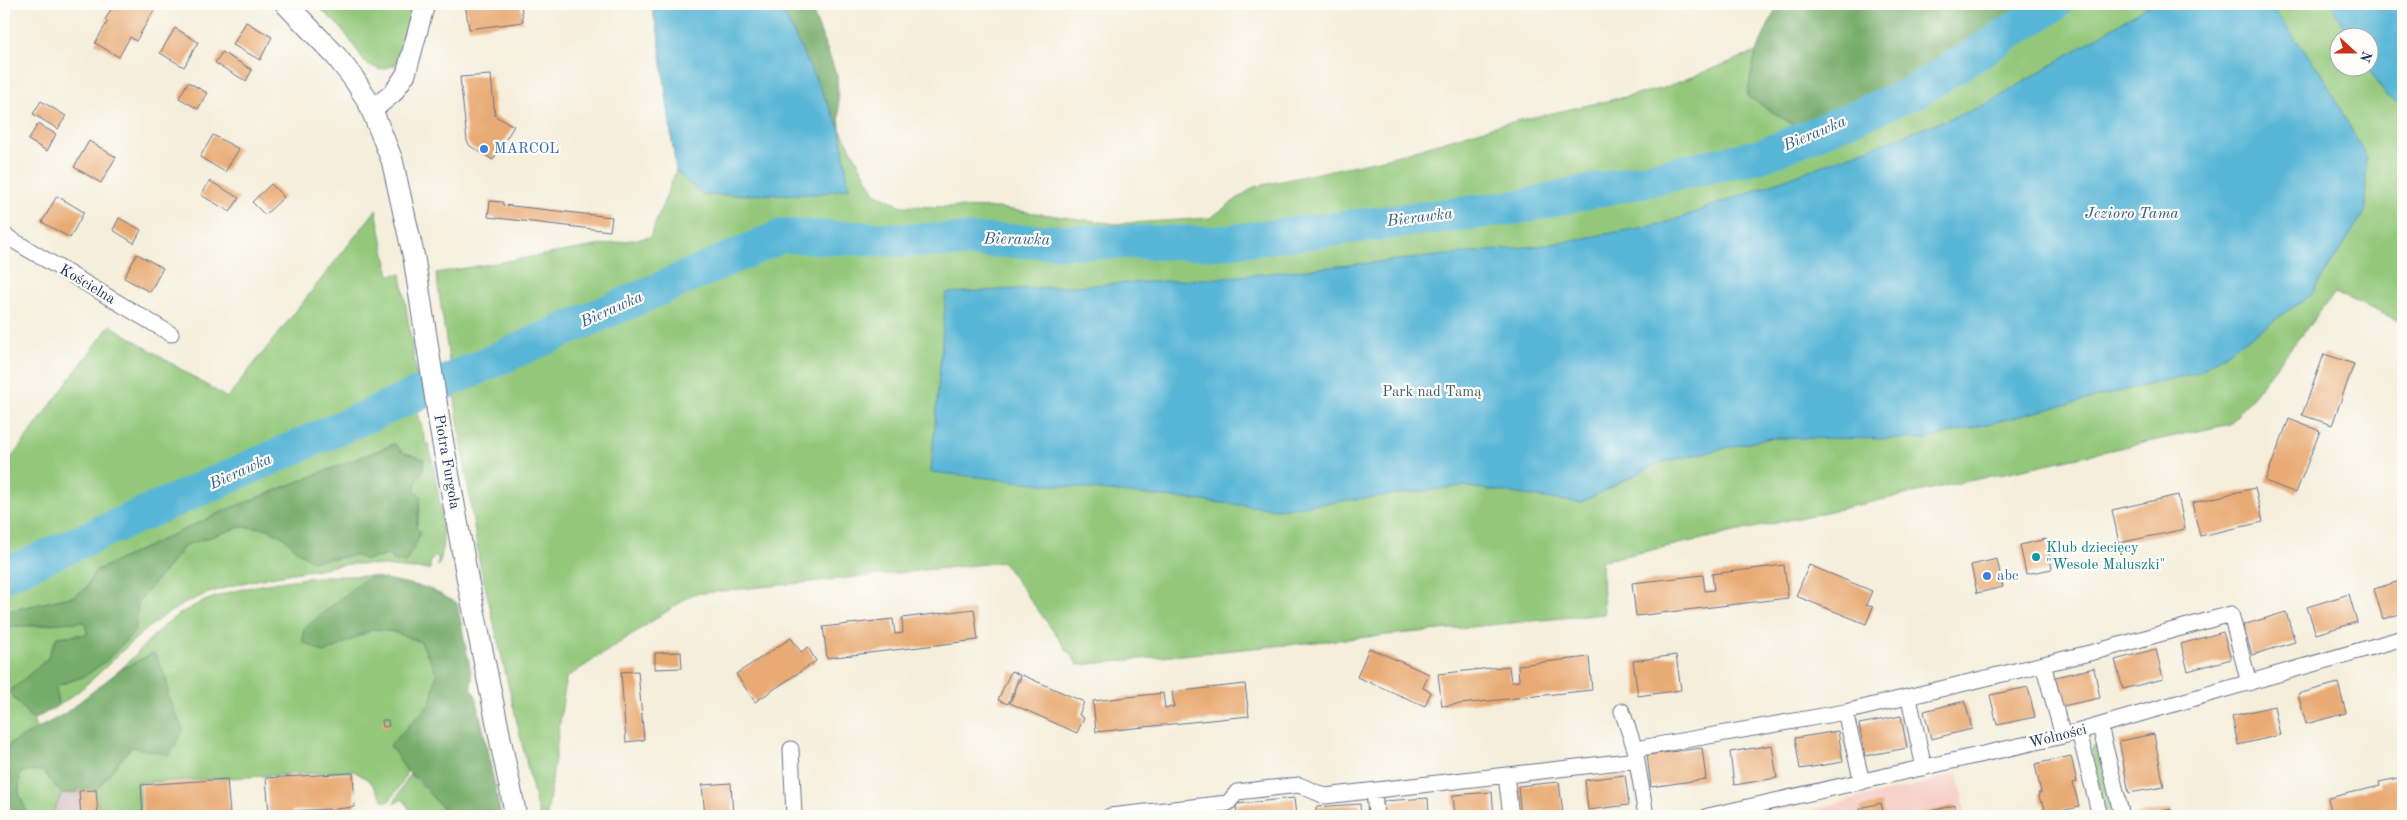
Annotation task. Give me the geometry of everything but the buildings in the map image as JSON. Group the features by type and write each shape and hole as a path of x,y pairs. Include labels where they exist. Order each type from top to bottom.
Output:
{"main road":[{"name":"Piotra Furgoła","path":"291,5 348,71 372,110 392,160 414,258 440,427 468,582 516,816"}],"street":[{"path":"372,110 393,93 406,74 425,4"},
{"name":"Kościelna","path":"4,235 171,334"},
{"path":"1110,816 1229,810 1237,792 1299,785 1325,796 1506,776 1636,754 1908,698 2231,614 2249,683"},
{"name":"Wolności","path":"1708,816 2079,732 2403,638"},
{"path":"2043,664 2063,736"},
{"path":"1908,698 1924,768"},
{"path":"1622,711 1636,754 1646,816"},
{"path":"1845,712 1862,782"},
{"path":"2100,726 2122,816"},
{"path":"2079,732 2100,816"},
{"path":"790,749 794,816"},
{"path":"1506,776 1511,816"},
{"path":"1374,791 1376,816"}],"shaded area":[{"path":"1958,773 1966,816 1783,816 1917,785"},
{"path":"96,790 98,816 35,816 53,813 62,794"}],"green space":[{"path":"316,4 412,4 403,49 395,65 380,70 366,63 342,29"},
{"path":"779,4 810,4 837,76 840,129"},
{"path":"1778,4 2059,4 1802,130 1747,96 1756,52"},
{"name":"Park nad Tamą","path":"2059,4 2403,4 2403,322 2335,293 2230,424 1601,561 1604,614 1078,665 1003,562 693,594 566,678 547,816 539,816 479,560 436,273 650,237 676,171 703,195 849,188 840,129 875,193 902,206 997,208 1116,224 1210,218 1254,187 1392,157 1498,125 1661,89 1756,52 1747,96 1802,130"},
{"path":"376,210 389,275 401,274 418,385 4,566 4,462 7,464 110,325 227,398"},
{"path":"416,405 426,443 429,445 440,507 443,541 442,555 438,566 438,557 435,556 430,562 430,569 360,564 344,565 241,583 204,595 169,612 153,624 95,677 58,706 56,686 85,676 107,660 135,631 138,602 186,545 240,527 266,528 285,538 296,550 334,559 355,555 366,560 389,555 406,563 411,549 418,542 416,528 420,511 414,489 419,474 424,467 415,456 402,452 394,444 226,510 95,571 86,588 75,596 4,612 4,582 40,565 77,552 83,547 102,539 127,531 151,519 161,517 218,490 238,484"},
{"path":"395,444 402,452 424,459 422,470 414,489 421,496 416,528 420,531 418,540 406,563 394,561 389,555 366,560 355,555 312,561 296,550 285,538 266,528 240,527 186,545 138,602 135,631 107,660 85,676 56,686 58,706 33,720 9,692 47,659 57,637 88,634 84,622 4,626 4,612 75,596 86,588 95,571 226,510"},
{"path":"325,576 371,576 358,584 325,653 373,629 394,632 421,642 437,674 430,704 390,745 407,771 402,783 389,801 384,801 370,781 354,771 139,783 141,816 98,816 96,790 131,747 183,730 169,699 166,678 153,653 120,670 167,623 191,607 209,599 247,588"},
{"path":"371,576 428,588 457,603 472,678 471,688 476,696 501,816 450,816 418,780 407,771 390,745 430,704 437,674 421,642 394,632 373,629 325,653 303,642 304,629 358,584"},
{"path":"66,622 85,622 88,634 57,637 47,659 9,692 33,720 37,731 4,749 4,626 38,626"},
{"path":"154,653 166,678 169,699 183,730 170,755 131,747 96,790 62,794 42,770 20,772 19,793 28,816 4,816 4,749 6,746 64,714 120,670"},
{"path":"2097,746 2116,816 2106,816 2091,748"},
{"path":"42,770 62,794 53,813 28,816 19,793 19,772"},
{"path":"410,774 450,816 407,816 412,813 403,799 393,804"}],"water":[{"path":"651,4 779,4 840,129 849,188 817,194 702,195 676,171 658,32"},
{"name":"Jezioro Tama","path":"2151,4 2269,4 2320,71 2366,157 2366,210 2311,295 2199,372 1927,439 1771,438 1659,463 1580,503 1462,486 1278,509 931,472 946,293 1221,278 1546,245 1666,223 1986,105"},
{"path":"2331,4 2403,4 2403,105 2386,96 2375,78 2380,78 2380,28 2346,28"}],"waterway":[{"name":"Bierawka","path":"4,575 782,236 911,240 1216,243 1518,207 1764,155 1917,91 2055,4"}],"place":[{"name":"MARCOL","path":"484,149"},
{"name":"Klub dziecięcy \"Wesołe Maluszki\"","path":"2036,557"},
{"name":"abc","path":"1987,576"}]}
